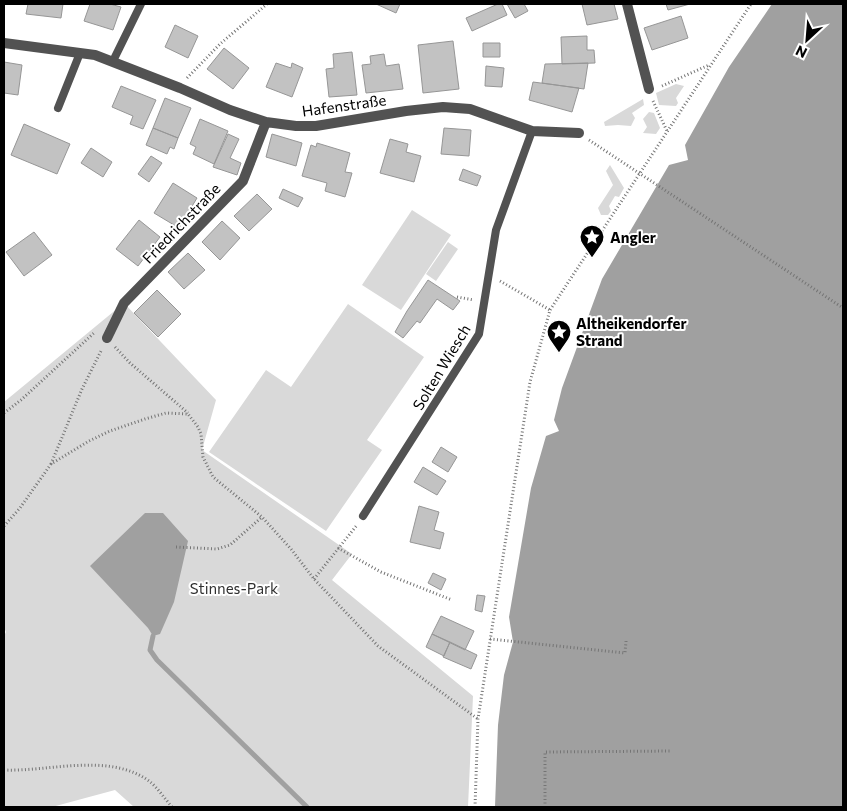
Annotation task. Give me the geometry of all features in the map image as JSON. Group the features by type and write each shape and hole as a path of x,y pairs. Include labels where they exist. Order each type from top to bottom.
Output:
{"street":[{"path":"627,4 649,90"},
{"name":"Hafenstraße","path":"4,44 94,55 180,88 230,110 266,122 296,126 316,126 406,111 443,107 470,109 532,131 579,133"},
{"name":"Friedrichstraße","path":"107,338 124,304 243,181 266,122"}],"lane":[{"path":"113,61 141,4"},
{"path":"58,108 80,53"},
{"name":"Solten Wiesch","path":"363,516 480,334 496,230 532,131"}],"path":[{"path":"180,88 220,44 267,4"},
{"path":"475,807 478,719 490,639 530,382 550,310 641,172 666,130 751,4"},
{"path":"666,130 649,90 710,64"},
{"path":"579,133 641,172 843,308"},
{"path":"488,275 550,310"},
{"path":"4,413 21,400 100,327"},
{"path":"4,526 20,508 51,464 82,389 107,338 130,363 188,414 198,426 201,434 203,457 213,477 262,517 291,549 314,579 378,646 478,719"},
{"path":"51,464 89,441 119,428 166,413 188,414"},
{"path":"314,579 363,516"},
{"path":"176,547 217,549 230,545 262,517"},
{"path":"338,548 381,572 452,600"},
{"path":"490,639 625,653 626,642"},
{"path":"545,807 545,752 672,751"},
{"path":"4,770 104,765 128,771 149,781 172,807"}],"green space":[{"path":"676,84 684,86 676,98 678,103 676,106 659,105 656,93"},
{"path":"643,99 644,105 632,113 635,118 631,126 605,126 604,122"},
{"path":"649,112 654,113 660,128 656,134 643,133 647,127 643,119"},
{"path":"610,165 624,188 619,197 615,196 609,206 611,211 608,215 601,215 598,208 613,185 606,171"},
{"path":"412,210 451,235 401,310 362,285"},
{"path":"448,242 458,249 436,281 426,274"},
{"name":"Stinnes-Park","path":"124,303 216,400 202,450 352,554 332,580 473,696 468,807 134,807 115,790 52,807 4,807 4,636 6,632 4,627 4,402"},
{"path":"348,304 424,357 367,440 382,450 326,531 209,452 266,370 291,387"}],"shaded area":[{"path":"772,4 843,4 843,807 495,807 498,725 504,675 513,642 509,617 531,488 546,436 559,431 554,420 562,388 602,279 669,165 688,160 685,145 729,67"},
{"path":"145,513 163,513 188,541 174,602 160,634 153,636 148,628 90,566"}],"building":[{"path":"28,4 63,4 61,18 26,14"},
{"path":"90,4 110,4 121,7 113,30 84,21"},
{"path":"376,4 400,4 396,13"},
{"path":"502,4 507,15 472,31 466,18"},
{"path":"507,4 524,4 528,11 515,18"},
{"path":"582,4 614,4 618,19 587,25"},
{"path":"666,4 690,4 668,10"},
{"path":"681,16 688,38 652,50 644,28"},
{"path":"175,25 198,36 188,58 165,47"},
{"path":"587,36 587,50 594,50 595,63 562,64 561,37"},
{"path":"453,41 459,89 423,93 418,45"},
{"path":"483,43 500,43 500,57 483,57"},
{"path":"224,48 249,68 233,89 207,69"},
{"path":"352,52 357,95 329,97 326,69 334,68 333,54"},
{"path":"384,54 386,66 399,64 403,89 366,93 362,65 371,64 370,56"},
{"path":"4,62 22,65 18,95 4,93"},
{"path":"276,63 291,68 292,63 303,68 292,97 266,87"},
{"path":"588,63 584,89 542,83 545,64"},
{"path":"486,66 504,68 502,87 485,86"},
{"path":"533,82 579,88 572,112 529,100"},
{"path":"121,86 156,100 143,129 130,124 133,116 112,107"},
{"path":"165,98 191,108 178,138 153,128"},
{"path":"200,119 228,131 214,164 193,154 196,147 190,144"},
{"path":"24,124 70,144 57,174 11,155"},
{"path":"153,128 178,138 174,149 170,147 167,154 146,145"},
{"path":"444,128 471,130 469,156 441,154"},
{"path":"228,134 239,139 230,158 241,163 237,175 213,167"},
{"path":"272,134 302,143 296,166 266,157"},
{"path":"390,139 408,144 406,152 421,156 414,182 380,173"},
{"path":"317,143 350,153 345,172 352,173 345,197 325,191 327,183 302,176 311,145 316,147"},
{"path":"91,148 112,162 103,177 81,163"},
{"path":"151,156 162,163 149,182 138,174"},
{"path":"463,169 481,176 477,186 459,180"},
{"path":"173,183 197,198 179,228 154,213"},
{"path":"283,189 303,198 298,207 279,198"},
{"path":"257,194 272,209 249,231 234,216"},
{"path":"139,220 160,237 138,266 116,249"},
{"path":"222,221 240,238 220,260 202,242"},
{"path":"34,232 52,255 24,276 6,252"},
{"path":"188,253 205,270 184,289 168,272"},
{"path":"428,280 460,301 453,310 437,299 420,323 417,321 403,338 395,332"},
{"path":"157,290 181,314 158,337 134,313"},
{"path":"441,447 457,457 448,472 432,462"},
{"path":"423,467 446,481 437,495 414,482"},
{"path":"419,506 439,512 434,530 444,533 440,549 410,542"},
{"path":"433,573 446,579 441,590 428,583"},
{"path":"477,595 485,596 482,612 475,610"},
{"path":"441,616 474,631 465,650 432,634"},
{"path":"432,634 450,642 444,656 426,647"},
{"path":"450,642 477,655 471,669 443,657"}],"waterway":[{"path":"153,636 150,650 157,660 307,807"}],"place":[{"name":"Angler","path":"592,258"},
{"name":"Altheikendorfer Strand","path":"559,353"}]}
